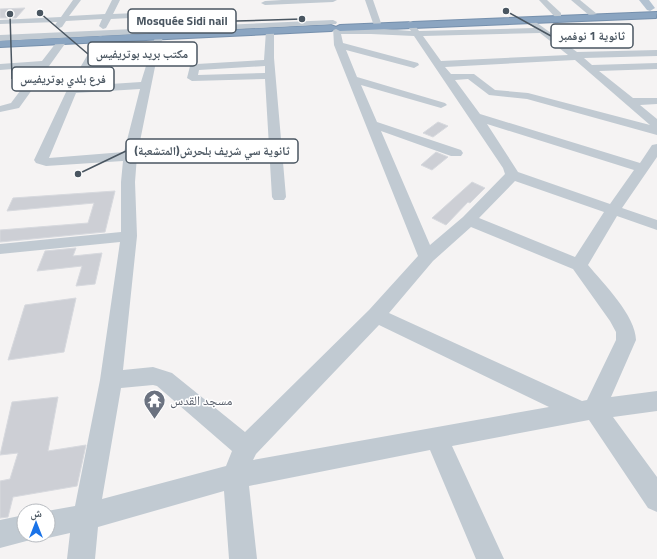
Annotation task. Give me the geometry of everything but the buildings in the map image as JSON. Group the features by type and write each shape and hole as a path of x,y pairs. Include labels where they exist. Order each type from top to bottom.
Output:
{"highway":[{"path":"0,43 62,41 100,36 164,33 267,14 336,29 377,23 593,14 652,7"},
{"path":"0,43 336,29 413,29 652,7"}],"street":[{"path":"227,0 230,27"},
{"path":"164,33 198,28 230,27 267,14 324,5 333,0"},
{"path":"369,0 377,23"},
{"path":"543,0 558,15"},
{"path":"575,0 593,14"},
{"path":"81,559 86,517 111,380 129,236 128,182 130,156 152,57 174,14 175,2"},
{"path":"50,35 75,3 86,6"},
{"path":"115,3 72,90 41,160 52,162 130,156"},
{"path":"324,5 336,29 353,79 427,257"},
{"path":"0,22 174,14 198,9 228,11"},
{"path":"198,9 198,28"},
{"path":"267,14 268,48 279,197"},
{"path":"527,19 576,56 629,102 655,121"},
{"path":"336,29 414,65"},
{"path":"413,29 542,30"},
{"path":"413,29 476,117 510,168 512,175"},
{"path":"0,38 50,35 100,36"},
{"path":"0,109 15,106 62,41"},
{"path":"1,68 23,43"},
{"path":"439,64 657,53"},
{"path":"269,63 197,67 194,68 192,78 270,76"},
{"path":"1,68 45,64"},
{"path":"590,68 657,66"},
{"path":"447,77 470,76 493,93 528,96 657,131"},
{"path":"353,79 441,105"},
{"path":"72,90 146,84"},
{"path":"629,102 657,101"},
{"path":"476,117 644,166 657,175"},
{"path":"372,124 456,153"},
{"path":"579,265 613,210 657,148"},
{"path":"512,175 657,225"},
{"path":"243,559 235,476 246,447 376,315 427,257 469,220 512,175"},
{"path":"469,220 579,265 618,317 626,332 626,340 588,410"},
{"path":"0,249 129,236"},
{"path":"376,315 588,410 657,499"},
{"path":"111,380 153,376 164,379 246,447"},
{"path":"56,523 86,517 235,476 588,410 657,401"},
{"path":"438,438 490,559"},
{"path":"0,534 16,531"}],"place":[{"name":"ثانوية 1 نوفمبر","path":"506,11"},
{"name":"مكتب بريد بوتريفيس","path":"40,13"},
{"name":"فرع بلدي بوتريفيس","path":"10,14"},
{"name":"Mosquée Sidi nail","path":"302,19"},
{"name":"ثانوية سي شريف بلحرش(المتشعبة)","path":"78,174"},
{"name":"مسجد القدس","path":"155,420"}]}
